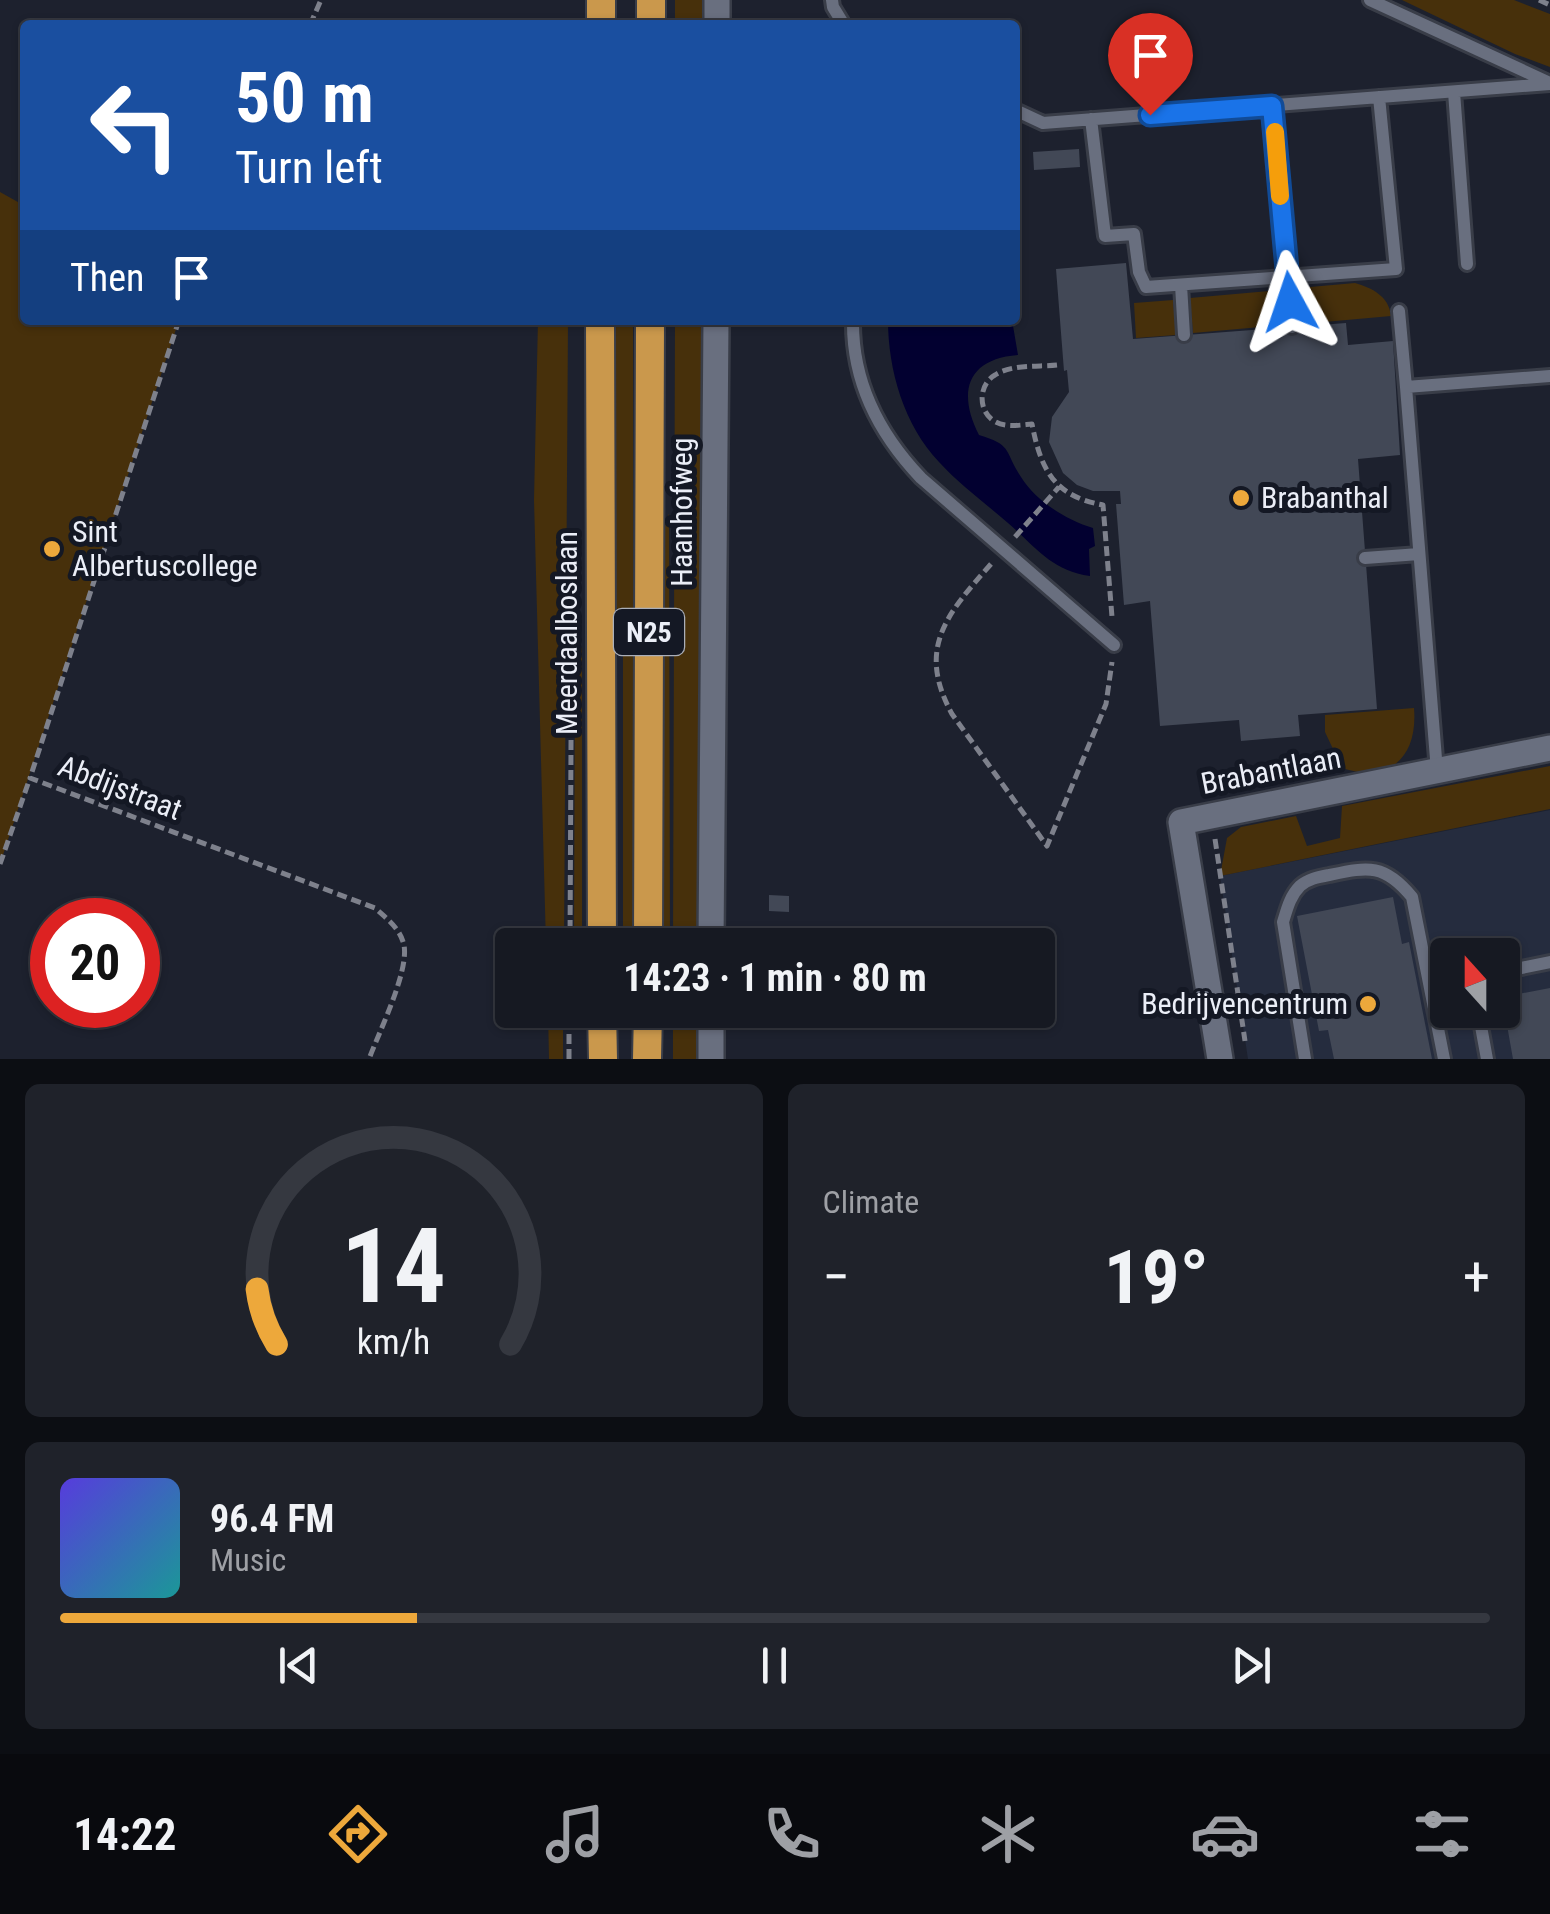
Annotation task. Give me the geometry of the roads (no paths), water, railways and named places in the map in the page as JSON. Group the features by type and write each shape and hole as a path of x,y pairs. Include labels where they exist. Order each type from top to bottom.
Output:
{"highway":[{"name":"Meerdaalboslaan","path":"600,325 602,928"},
{"name":"N25","path":"648,928 650,325"},
{"path":"602,1028 603,1059"},
{"path":"648,1028 648,1059"}],"street":[{"name":"Haanhofweg","path":"712,928 716,325"},
{"name":"Brabantlaan","path":"1220,1059 1181,822 1550,748"},
{"path":"710,1059 711,1028"}],"lane":[{"path":"1370,0 1550,84"},
{"path":"1020,112 1043,123 1550,84"},
{"path":"1454,92 1467,264"},
{"path":"1091,119 1105,236 1134,234 1139,272 1146,287 1396,270 1380,97"},
{"path":"1272,106 1292,326"},
{"path":"1180,285 1184,335"},
{"path":"1398,311 1436,772"},
{"path":"853,325 857,366 878,426 921,478 1114,645"},
{"path":"1406,387 1550,376"},
{"path":"1365,558 1419,554"},
{"path":"1305,1059 1283,922 1289,902 1300,886 1312,878 1366,867 1382,871 1400,883 1412,898 1444,1059"},
{"path":"1520,968 1550,962"},
{"path":"1481,1028 1487,1059"}],"place":[{"name":"Brabanthal","path":"1241,498"},
{"name":"Sint Albertuscollege","path":"52,549"},
{"name":"Bedrijvencentrum","path":"1368,1004"}]}
